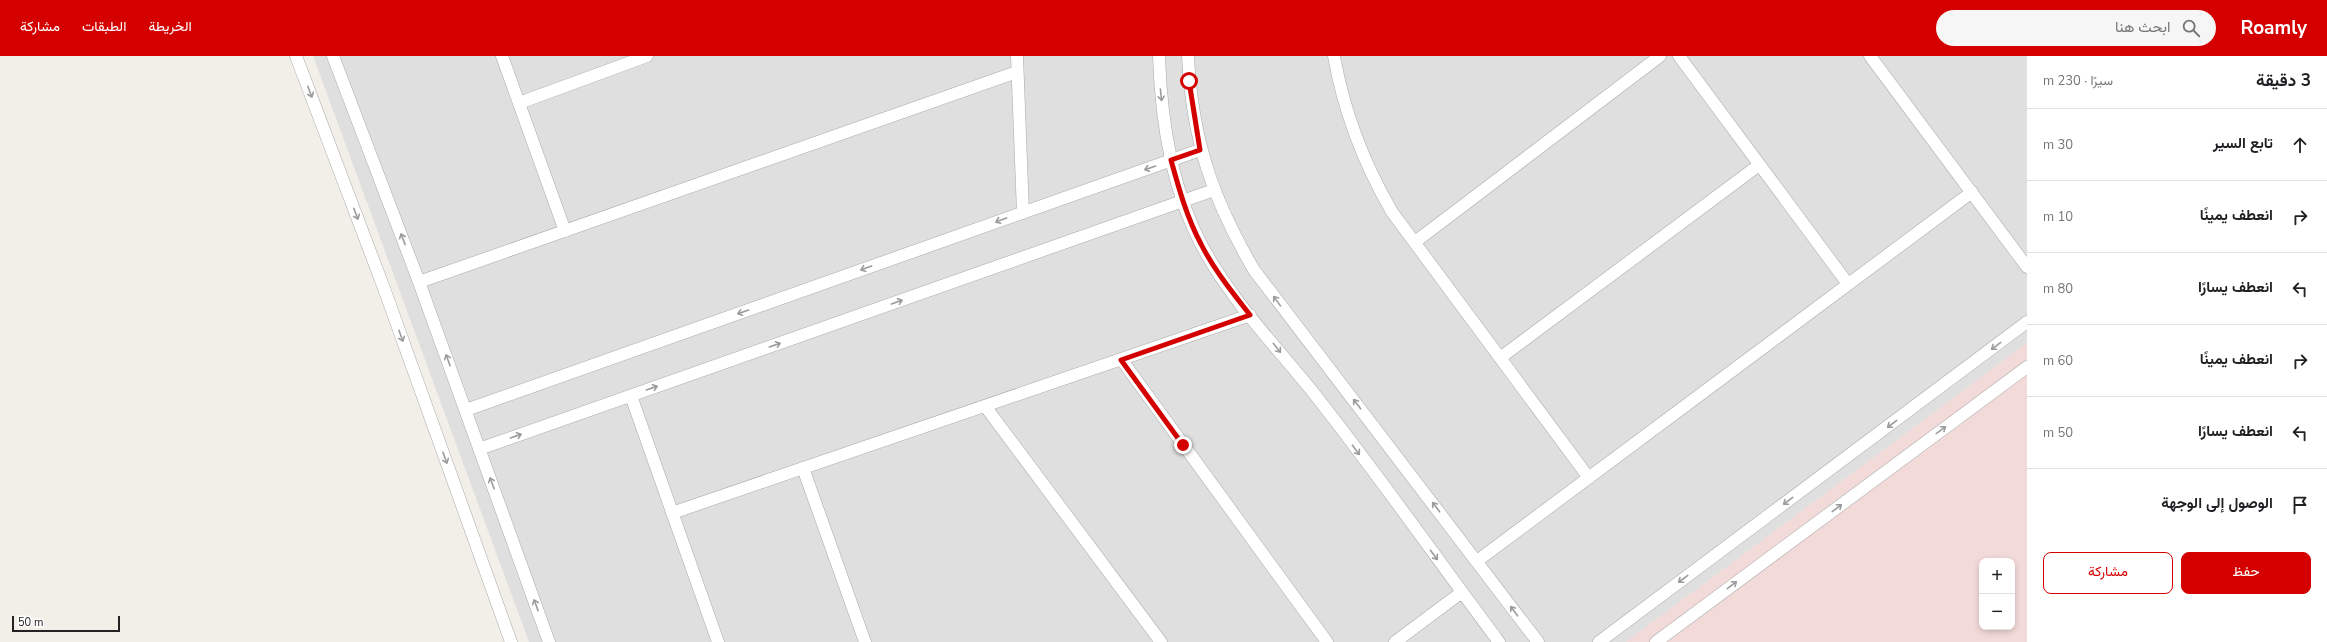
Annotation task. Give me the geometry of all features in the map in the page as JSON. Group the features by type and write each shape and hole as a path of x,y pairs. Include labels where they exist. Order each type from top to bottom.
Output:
{"street":[{"path":"296,56 385,291 511,642"},
{"path":"333,56 419,282 549,642"},
{"path":"502,56 565,231"},
{"path":"519,103 647,56"},
{"path":"1017,56 1023,213"},
{"path":"1159,56 1164,125 1171,160 1183,201 1201,244 1226,284 1313,392 1499,642"},
{"path":"1188,56 1190,94 1200,150 1214,190 1232,232 1254,270 1538,642"},
{"path":"1334,56 1341,94 1357,144 1373,179 1392,212 1589,478"},
{"path":"1414,242 1660,56"},
{"path":"1679,56 1848,284"},
{"path":"1870,56 2027,267"},
{"path":"419,282 1017,72"},
{"path":"466,410 1200,150"},
{"path":"1500,358 1760,165"},
{"path":"479,449 1214,190"},
{"path":"1477,561 1972,192"},
{"path":"672,513 1250,315"},
{"path":"1599,642 2027,322"},
{"path":"1121,360 1328,642"},
{"path":"1656,642 2027,367"},
{"path":"631,396 718,642"},
{"path":"985,406 1161,642"},
{"path":"803,468 865,642"},
{"path":"1395,642 1462,592"}],"shaded area":[{"path":"313,56 2027,56 2027,343 1626,642 529,642"},
{"path":"2027,343 2027,642 1626,642"}],"route":[{"path":"1183,445 1121,360 1250,315 1226,284 1201,244 1183,201 1171,160 1200,150 1189,81"}]}
